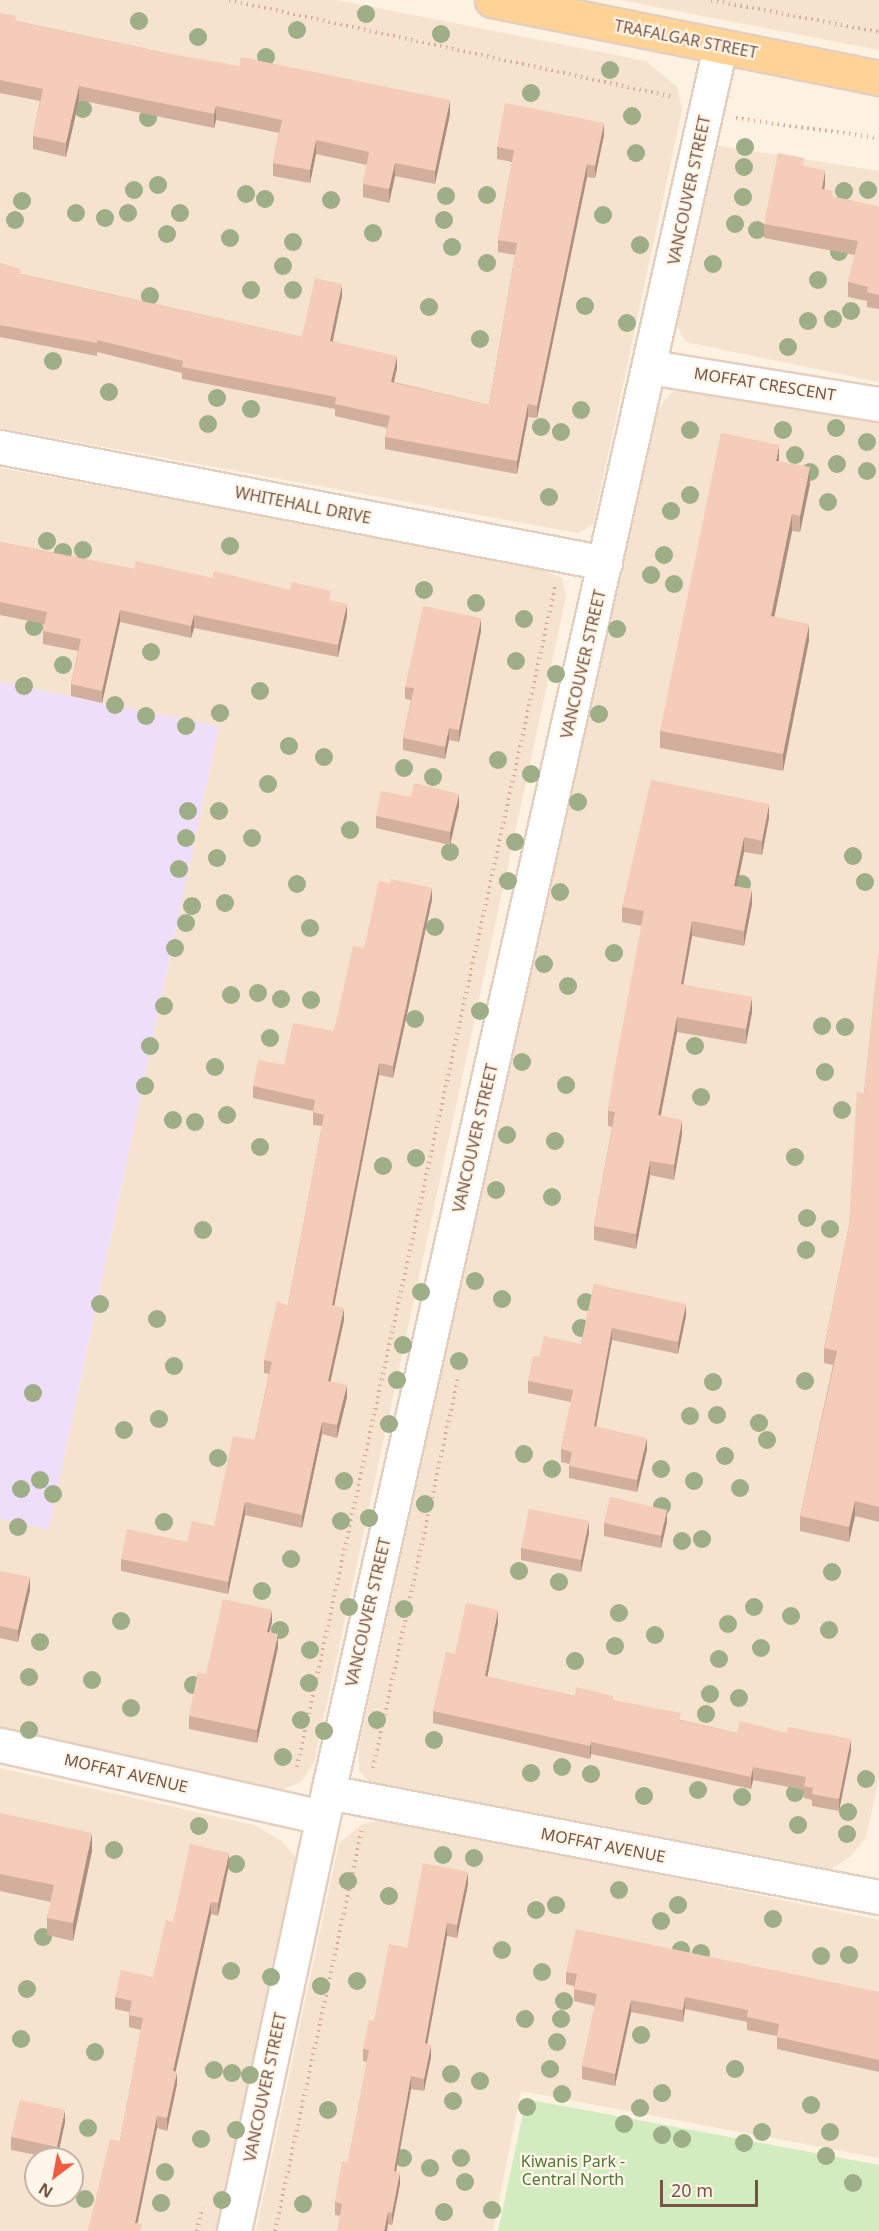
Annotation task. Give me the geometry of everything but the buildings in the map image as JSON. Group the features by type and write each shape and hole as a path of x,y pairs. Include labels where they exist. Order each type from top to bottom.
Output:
{"main road":[{"name":"TRAFALGAR STREET","path":"492,0 879,78"}],"street":[{"name":"VANCOUVER STREET","path":"234,2231 325,1804 650,367 720,47"},
{"name":"MOFFAT CRESCENT","path":"650,367 879,404"},
{"name":"WHITEHALL DRIVE","path":"0,447 605,563"},
{"name":"MOFFAT AVENUE","path":"0,1745 325,1804 879,1896"}],"path":[{"path":"229,0 673,97"},
{"path":"711,0 879,32"},
{"path":"733,127 735,117 879,138"},
{"path":"294,1779 555,585 544,582"},
{"path":"384,1771 373,1769 459,1372"},
{"path":"275,2231 363,1824"}],"shaded area":[{"path":"0,0 337,0 646,61 677,87 682,110 593,524 578,533 0,428"},
{"path":"620,0 879,0 879,50"},
{"path":"714,145 879,171 879,382 686,342 674,320"},
{"path":"699,390 879,423 879,1778 866,1837 850,1857 825,1873 371,1784 359,1770 359,1746 655,412 673,391"},
{"path":"0,468 528,564 562,578 566,597 314,1762 301,1782 282,1790 0,1732 0,1519 49,1529 219,726 0,682"},
{"path":"0,682 219,726 49,1529 0,1519"},
{"path":"0,1768 254,1825 282,1841 296,1859 216,2231 0,2231"},
{"path":"388,1819 879,1920 879,2158 521,2091 493,2231 256,2231 339,1843 363,1824"}],"green space":[{"name":"Kiwanis Park - Central North","path":"526,2099 879,2165 879,2231 498,2231"}]}
